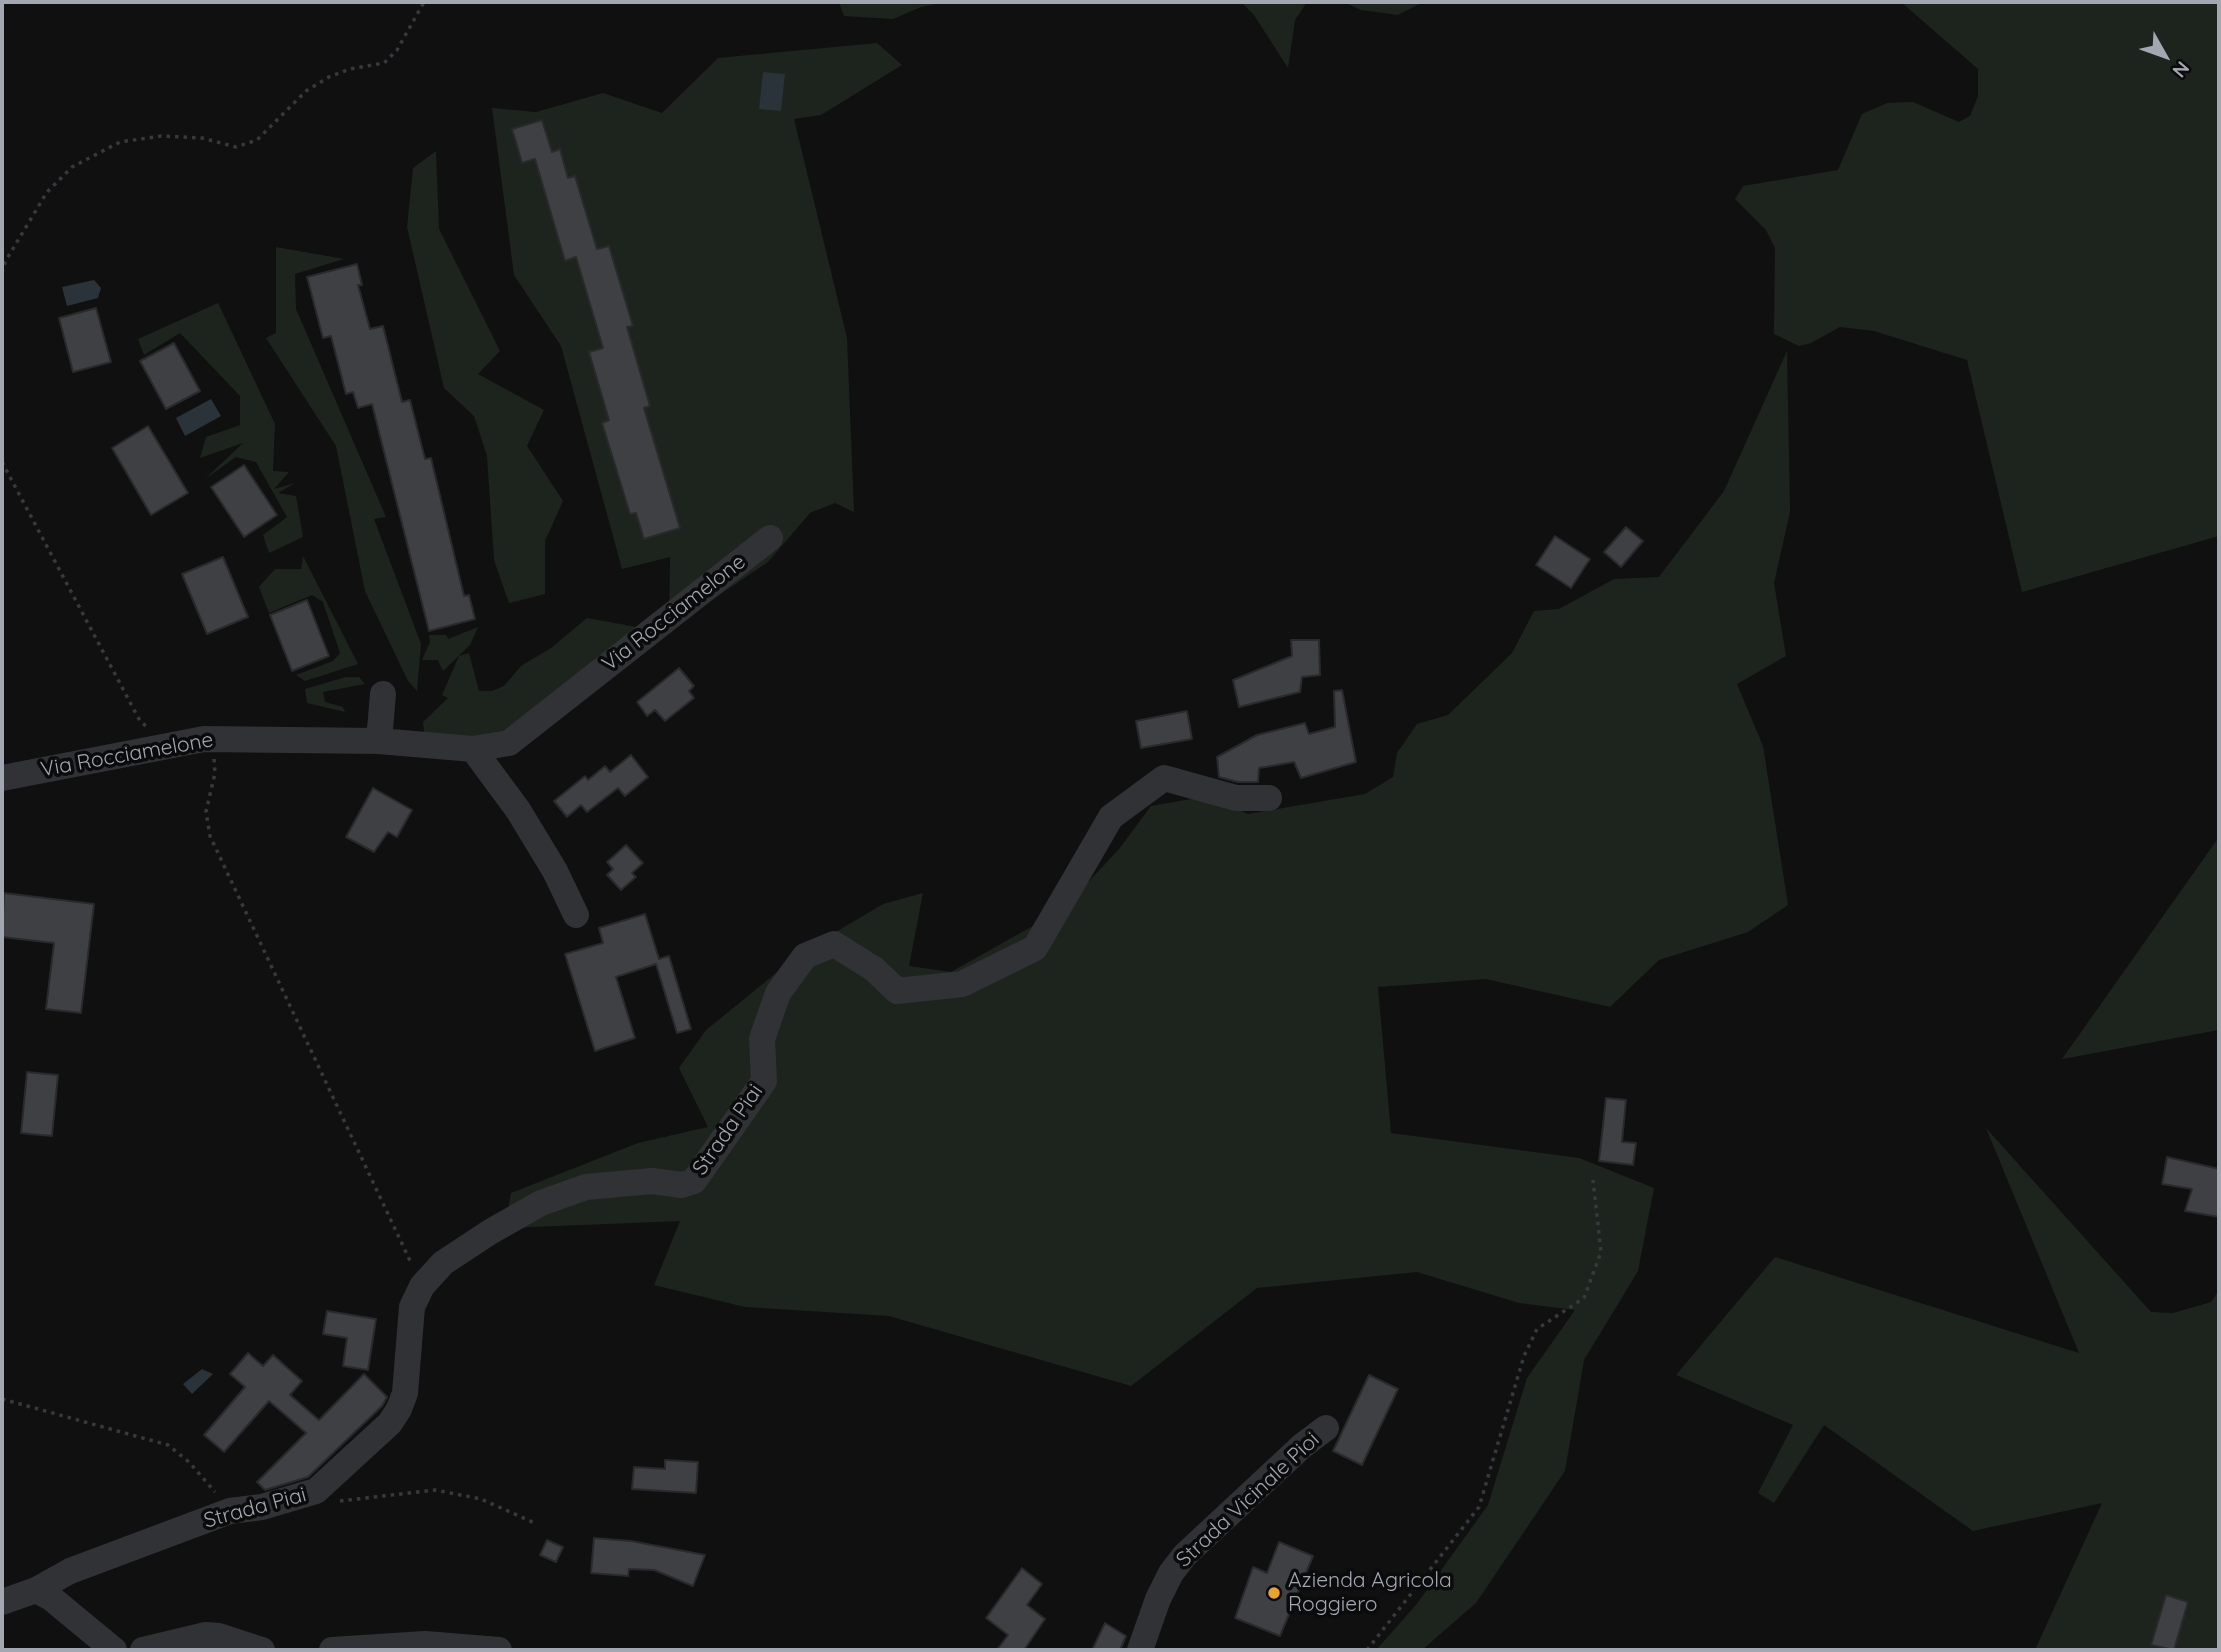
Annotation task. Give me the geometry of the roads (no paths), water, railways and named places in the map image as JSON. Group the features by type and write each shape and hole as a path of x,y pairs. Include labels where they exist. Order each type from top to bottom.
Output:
{"street":[{"name":"Via Rocciamelone","path":"2,778 167,744 204,739 379,741 473,748 509,743 770,538"},
{"path":"379,741 383,694"},
{"path":"473,748 518,810 555,871 576,915"},
{"name":"Strada Piai","path":"36,1590 70,1571 230,1511 262,1507 316,1491 390,1423 405,1393 412,1307 422,1286 443,1263 490,1232 562,1194 586,1187 652,1181 682,1185 694,1181 764,1081 762,1039 778,993 804,956 834,944 874,969 897,992 962,985 1035,948 1111,817 1164,778 1236,798 1269,798"},
{"name":"Strada Vicinale Pioi","path":"1140,1650 1158,1599 1171,1573 1185,1555 1302,1446 1326,1428"},
{"path":"2,1602 36,1590 51,1598 114,1650"},
{"path":"143,1650 206,1635 219,1636 262,1650"},
{"path":"332,1650 425,1644 499,1650"}],"place":[{"name":"Azienda Agricola Roggiero","path":"1274,1593"}]}
